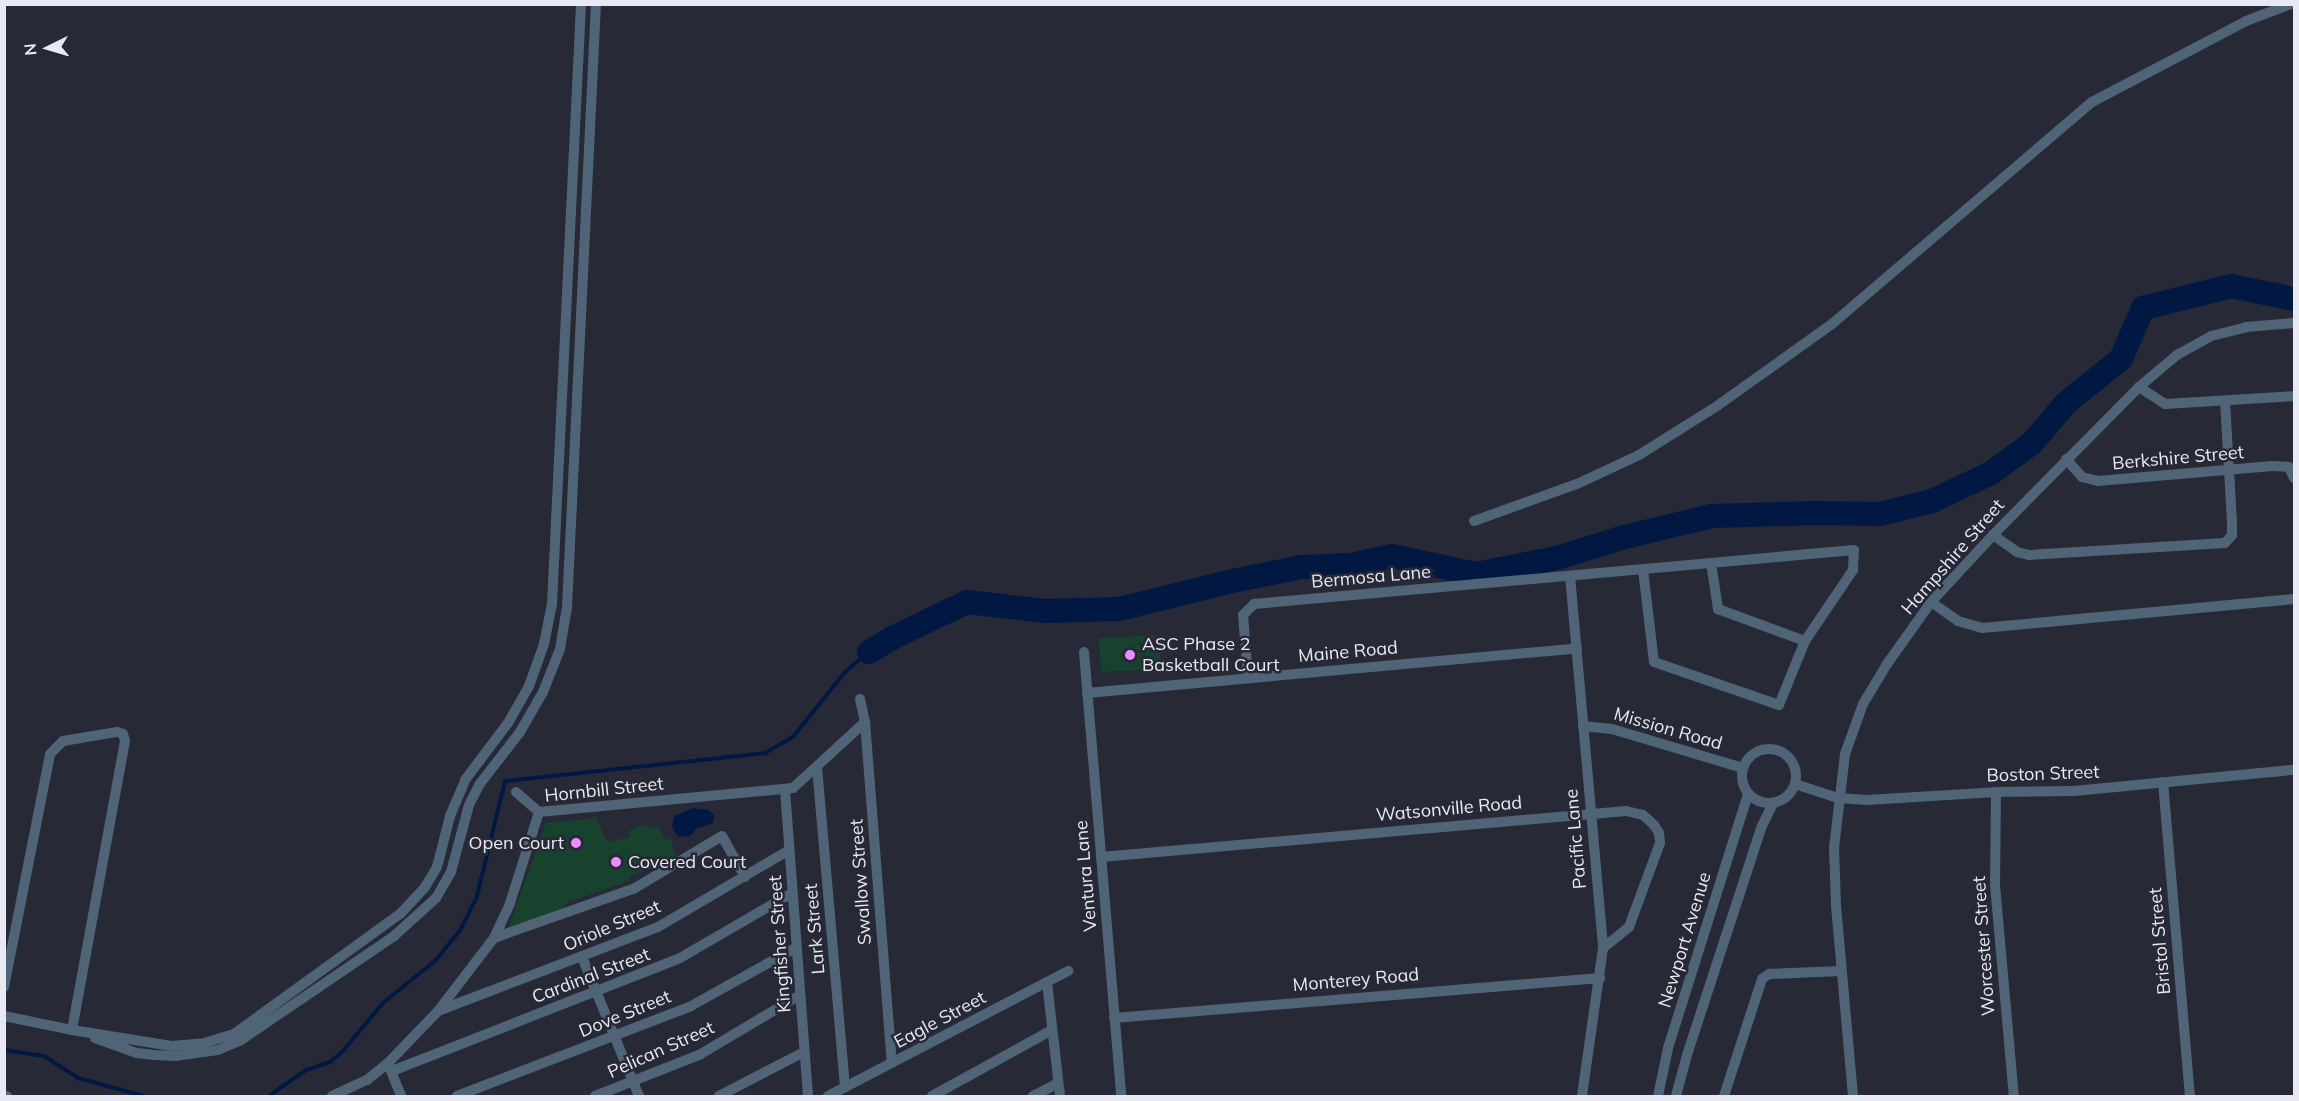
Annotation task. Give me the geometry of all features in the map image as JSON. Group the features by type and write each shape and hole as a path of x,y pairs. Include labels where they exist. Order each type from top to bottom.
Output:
{"street":[{"path":"4,1016 72,1030 172,1046 204,1043 234,1034 401,912 425,887 437,867 450,816 465,780 508,723 529,686 544,644 552,604 581,4"},
{"path":"72,1030 137,1053 174,1056 218,1050 241,1040 394,936 436,898 451,872 469,805 479,785 520,732 543,692 560,649 567,607 596,4"},
{"path":"1474,521 1577,484 1639,455 1717,406 1832,324 2092,102 2246,21 2291,4"},
{"name":"Hampshire Street","path":"1852,1096 1841,971 1834,848 1838,798 1845,754 1863,704 1887,664 1931,602 2066,459 2139,387 2177,355 2211,336 2246,327 2295,323"},
{"path":"2139,387 2165,404 2295,396"},
{"path":"1993,535 2017,552 2029,555 2225,543 2232,535 2225,401"},
{"name":"Berkshire Street","path":"2066,459 2082,477 2098,481 2289,467 2295,478"},
{"path":"1570,576 1854,550 1853,570 1805,641 1779,705 1654,662 1649,638 1643,570"},
{"path":"1711,563 1718,609 1805,641"},
{"name":"Pacific Lane","path":"1570,576 1603,948 1582,1096"},
{"name":"Bermosa Lane","path":"1248,678 1242,615 1254,604 1570,576"},
{"path":"1931,602 1958,621 1982,628 2295,599"},
{"name":"Maine Road","path":"1087,693 1577,648"},
{"name":"Ventura Lane","path":"1084,652 1121,1096"},
{"name":"Swallow Street","path":"860,699 865,722 892,1063"},
{"name":"Hornbill Street","path":"332,1096 349,1093 390,1067 438,1011 494,938 510,903 539,812 784,790 798,786 865,722"},
{"name":"Mission Road","path":"1583,726 1612,729 1743,768"},
{"path":"4,987 50,754 63,741 117,732 123,734 125,741 72,1030"},
{"path":"1772,749 1789,758 1794,766 1795,784 1787,797 1773,803 1760,802 1748,794 1742,782 1743,768 1755,753 1772,749"},
{"name":"Lark Street","path":"817,767 845,1087"},
{"name":"Boston Street","path":"1795,784 1838,798 1867,800 1996,792 2074,791 2295,770"},
{"name":"Bristol Street","path":"2163,782 2190,1096"},
{"name":"Kingfisher Street","path":"784,790 808,1096"},
{"path":"516,792 539,812"},
{"name":"Worcester Street","path":"1996,792 1995,885 2014,1096"},
{"name":"Newport Avenue","path":"1658,1096 1668,1048 1748,794"},
{"name":"Newport Avenue","path":"1677,1096 1687,1055 1751,859 1773,803"},
{"name":"Watsonville Road","path":"1101,857 1626,811 1643,815 1654,825 1660,843 1629,927 1603,948"},
{"path":"494,938 636,888 722,836 745,877"},
{"name":"Oriole Street","path":"438,1011 658,927 789,850"},
{"name":"Cardinal Street","path":"390,1067 596,992 680,958 792,893"},
{"name":"Dove Street","path":"457,1096 691,1006 796,947"},
{"path":"582,957 639,1096"},
{"path":"1724,1096 1762,979 1769,974 1841,971"},
{"name":"Eagle Street","path":"828,1096 1068,972"},
{"name":"Monterey Road","path":"1114,1018 1600,978"},
{"path":"1047,982 1060,1096"},
{"name":"Pelican Street","path":"595,1096 699,1055 800,995"},
{"path":"932,1096 1052,1030"},
{"path":"719,1096 804,1052"},
{"path":"390,1067 401,1096"},
{"path":"1033,1096 1058,1083"}],"green space":[{"name":"ASC Phase 2 Basketball Court","path":"1159,635 1161,669 1101,672 1099,638"},
{"path":"596,818 607,842 630,837 630,830 646,824 649,829 659,826 664,840 671,838 676,858 630,876 630,880 564,904 565,910 507,932 546,823"}],"water":[{"path":"693,808 709,810 714,815 712,824 697,828 690,836 678,837 672,827 674,816"}],"waterway":[{"path":"869,652 892,638 967,602 1045,611 1119,609 1228,582 1302,567 1350,565 1392,556 1476,574 1557,558 1621,538 1711,516 1880,514 1932,501 1991,473 2032,443 2066,403 2121,359 2143,308 2231,286 2294,299"},
{"path":"269,1096 306,1070 330,1062 342,1052 384,1002 435,961 461,929 477,896 505,781 765,753 793,737 845,672 869,652"},
{"path":"4,1050 44,1056 78,1078 144,1096"}],"place":[{"name":"ASC Phase 2 Basketball Court","path":"1130,655"},
{"name":"Open Court","path":"576,843"},
{"name":"Covered Court","path":"616,862"}]}
